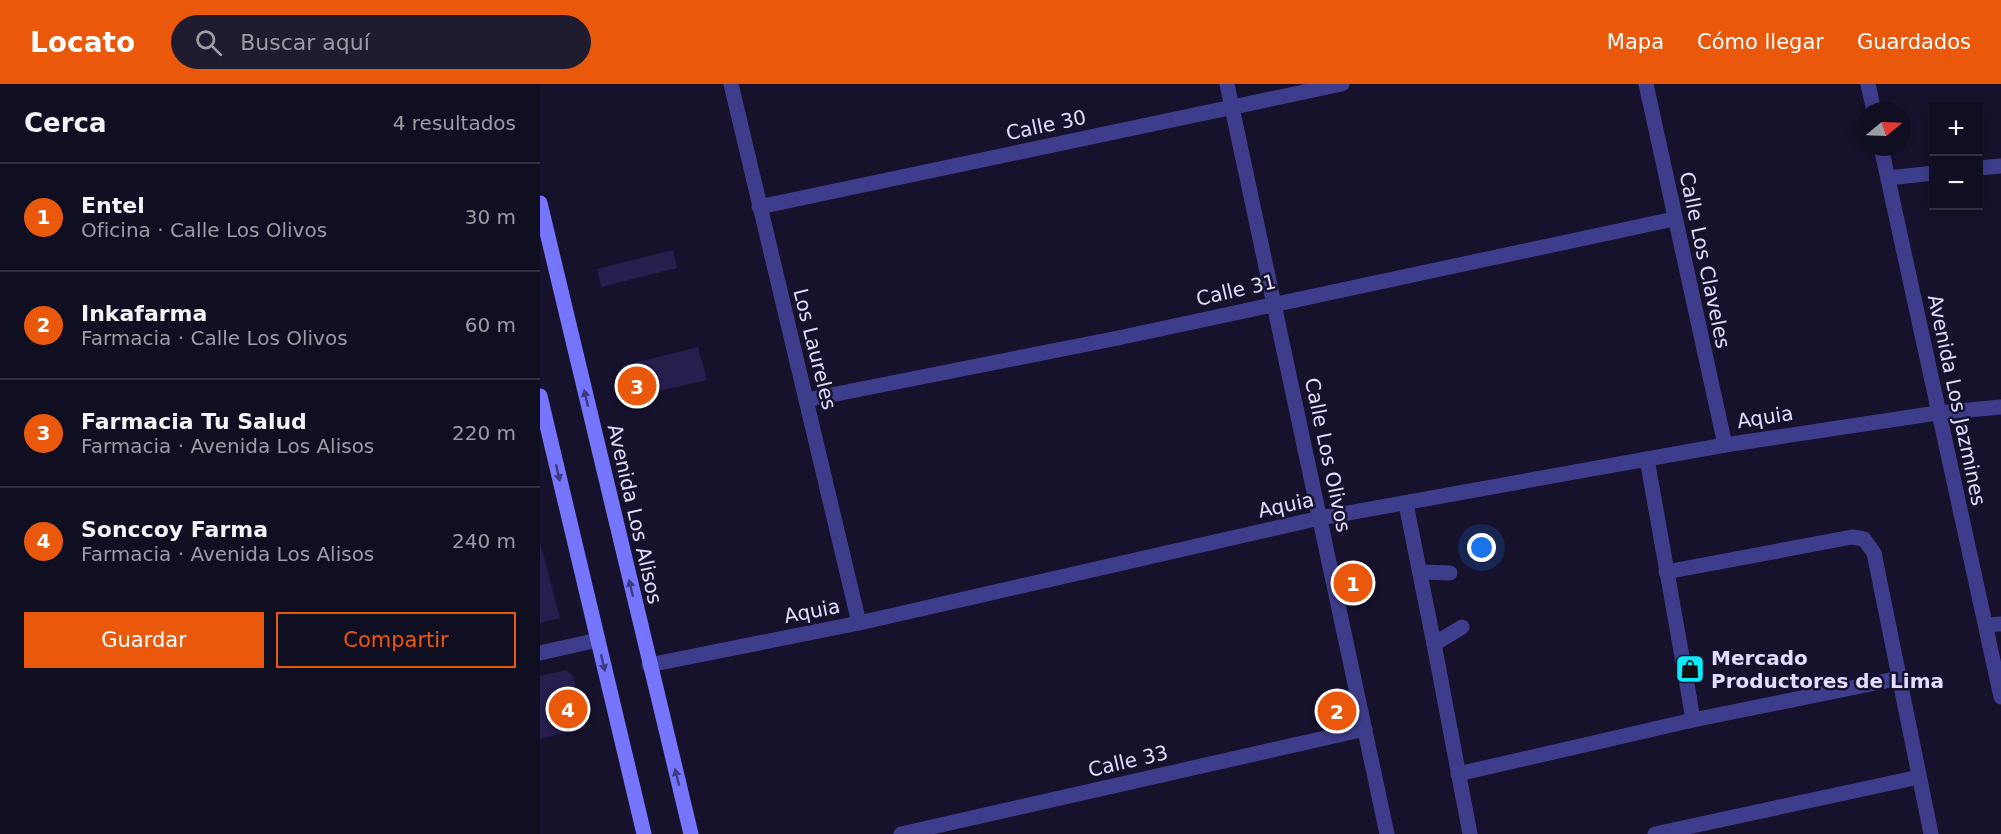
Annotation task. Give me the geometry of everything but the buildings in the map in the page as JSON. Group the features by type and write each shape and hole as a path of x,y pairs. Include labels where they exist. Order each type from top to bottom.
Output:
{"main road":[{"name":"Avenida Los Alisos","path":"540,203 691,834"},
{"path":"540,396 645,834"}],"street":[{"name":"Los Laureles","path":"731,84 860,623"},
{"name":"Calle Los Olivos","path":"1227,84 1387,834"},
{"name":"Calle 30","path":"759,207 1342,84"},
{"name":"Calle Los Claveles","path":"1646,84 1725,445"},
{"path":"1868,84 1872,102"},
{"name":"Avenida Los Jazmines","path":"1883,156 1937,413 1994,624 2001,697"},
{"path":"1983,168 2001,166"},
{"path":"1888,178 1929,174"},
{"name":"Calle 31","path":"806,400 1118,338 1674,219"},
{"name":"Aquia","path":"649,665 860,623 1320,518 1725,445 1937,413 2001,407"},
{"path":"1647,459 1693,720"},
{"path":"1406,504 1470,834"},
{"path":"1666,572 1852,537 1864,539 1874,553 1931,834"},
{"path":"1421,572 1450,573"},
{"path":"1434,644 1462,627"},
{"path":"540,653 598,640"},
{"path":"1458,774 1693,720 1900,678"},
{"name":"Calle 33","path":"901,834 1365,729"},
{"path":"1654,834 1920,777"}],"place":[{"name":"Farmacia Tu Salud","path":"637,386"},
{"name":"Entel","path":"1353,583"},
{"name":"Mercado Productores de Lima","path":"1690,669"},
{"name":"Sonccoy Farma","path":"568,709"},
{"name":"Inkafarma","path":"1337,711"}]}
